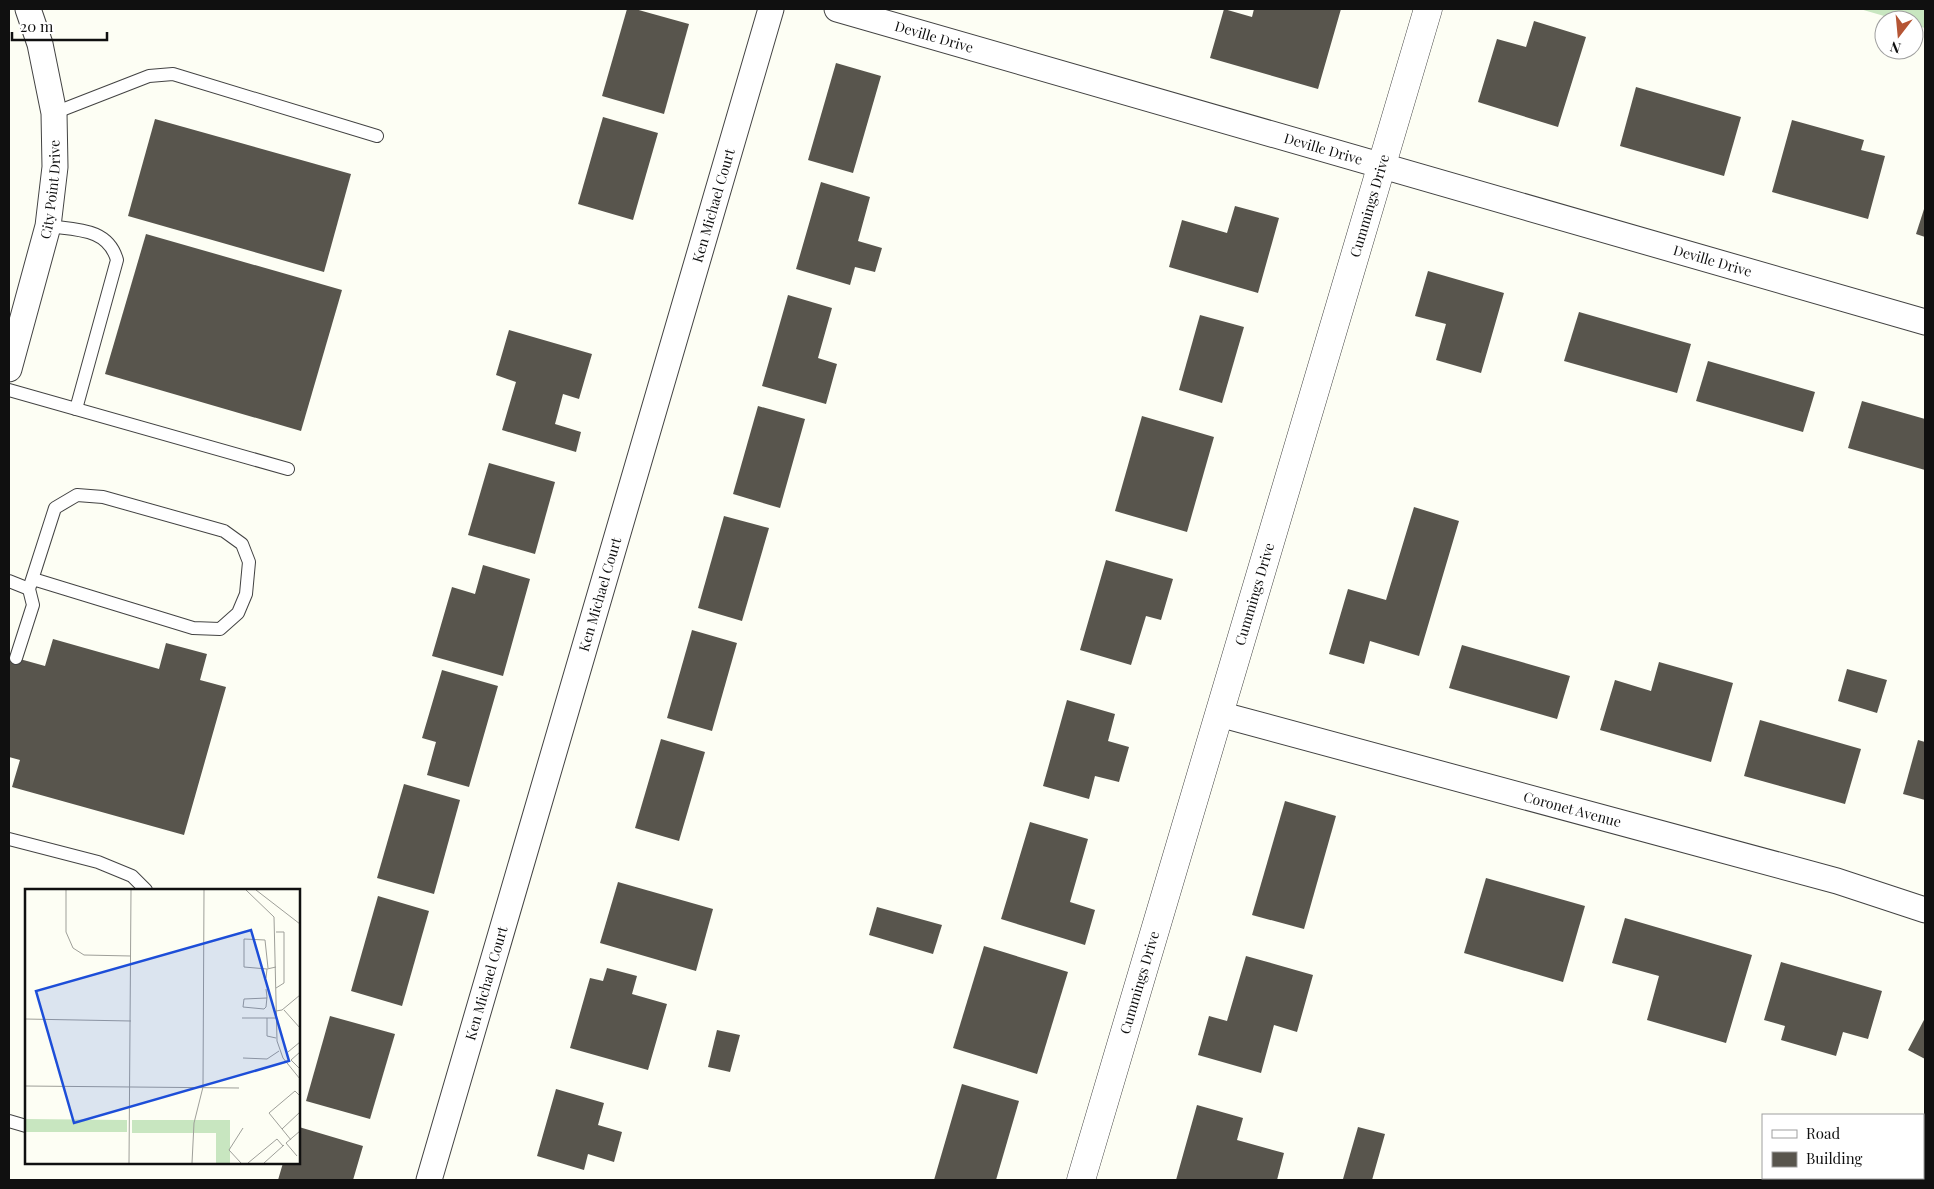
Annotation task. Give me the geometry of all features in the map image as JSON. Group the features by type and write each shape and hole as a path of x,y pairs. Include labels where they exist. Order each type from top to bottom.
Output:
{"street":[{"name":"City Point Drive","path":"9,369 48,226 55,167 54,113 40,44 28,9"},
{"name":"Ken Michael Court","path":"429,1180 771,9"},
{"name":"Deville Drive","path":"837,9 1925,322"},
{"name":"Cummings Drive","path":"1081,1180 1428,9"},
{"name":"Coronet Avenue","path":"1219,714 1837,881 1925,910"}],"lane":[{"path":"54,113 149,76 173,74 376,136"},
{"path":"48,226 96,234 113,246 117,260 76,409"},
{"path":"9,390 288,469"},
{"path":"9,581 31,584 193,628 220,629 238,613 246,594 249,562 242,544 224,531 103,496 77,495 55,508 31,584 32,605 16,658"},
{"path":"9,839 98,862 132,876 145,889"},
{"path":"9,1121 25,1126"}],"green space":[{"path":"1860,9 1925,9 1925,28 1924,10 1874,10 1874,13"}],"building":[{"path":"627,9 635,9 689,24 664,114 602,96"},
{"path":"1224,9 1252,17 1254,9 1341,9 1318,89 1210,58"},
{"path":"1534,21 1586,37 1558,127 1478,102 1497,39 1526,47"},
{"path":"836,63 881,76 853,173 808,160"},
{"path":"1636,87 1741,117 1724,176 1620,146"},
{"path":"603,117 658,133 633,220 578,204"},
{"path":"155,119 351,174 324,272 128,216"},
{"path":"1792,120 1864,140 1861,150 1885,156 1868,219 1772,192"},
{"path":"821,182 870,197 858,241 882,248 875,272 855,267 850,285 796,269"},
{"path":"1235,206 1279,218 1258,293 1169,267 1182,220 1227,233"},
{"path":"1925,206 1925,237 1916,234"},
{"path":"146,234 342,290 301,431 105,374"},
{"path":"1428,271 1504,293 1481,373 1436,360 1446,324 1415,316"},
{"path":"788,295 832,308 818,358 837,364 826,404 762,386"},
{"path":"1579,312 1691,344 1677,393 1564,361"},
{"path":"1200,315 1244,327 1222,403 1179,390"},
{"path":"509,330 592,354 579,399 563,394 555,424 581,432 576,452 502,430 516,382 496,375"},
{"path":"1708,361 1815,392 1803,432 1696,401"},
{"path":"1862,401 1925,419 1925,470 1848,448"},
{"path":"758,406 805,419 780,508 733,494"},
{"path":"1142,416 1214,437 1187,532 1115,511"},
{"path":"489,463 555,482 535,554 468,535"},
{"path":"1414,507 1459,521 1419,656 1370,641 1364,664 1329,654 1348,589 1386,600"},
{"path":"724,516 769,528 742,621 698,608"},
{"path":"1106,560 1173,579 1161,620 1146,616 1131,665 1080,650"},
{"path":"483,565 530,579 503,676 432,656 452,587 475,594"},
{"path":"692,630 737,643 712,731 667,718"},
{"path":"53,639 159,669 166,643 207,654 200,680 226,687 184,835 12,787 20,760 9,757 9,656 45,666"},
{"path":"1462,645 1570,676 1557,719 1449,688"},
{"path":"1659,662 1733,683 1711,762 1600,730 1615,680 1651,691"},
{"path":"1847,669 1887,680 1877,713 1838,701"},
{"path":"442,670 498,686 469,787 427,775 436,742 422,738"},
{"path":"1067,700 1115,714 1108,741 1129,747 1119,782 1095,776 1089,799 1043,786"},
{"path":"1760,720 1861,749 1845,804 1744,776"},
{"path":"661,739 705,752 679,841 635,828"},
{"path":"1918,740 1925,742 1925,800 1903,794"},
{"path":"404,784 460,800 434,894 377,878"},
{"path":"1285,801 1336,816 1304,929 1252,915"},
{"path":"1030,822 1088,839 1070,902 1095,910 1085,945 1001,919"},
{"path":"1486,878 1585,906 1563,982 1464,953"},
{"path":"618,882 713,909 696,971 600,943"},
{"path":"378,896 429,911 402,1006 351,991"},
{"path":"877,907 942,925 933,954 869,935"},
{"path":"1625,918 1752,955 1726,1043 1647,1020 1659,976 1612,963"},
{"path":"984,946 1068,972 1037,1074 953,1048"},
{"path":"1246,956 1313,975 1297,1032 1274,1025 1261,1073 1198,1055 1209,1016 1227,1021"},
{"path":"1781,962 1882,991 1868,1039 1843,1032 1836,1056 1781,1040 1785,1026 1764,1020"},
{"path":"607,968 637,976 632,994 667,1004 648,1070 570,1048 590,978 603,981"},
{"path":"330,1016 395,1034 370,1119 306,1101"},
{"path":"1925,1018 1925,1059 1908,1050"},
{"path":"717,1030 740,1035 730,1072 708,1067"},
{"path":"962,1084 1019,1101 996,1180 934,1180"},
{"path":"556,1089 604,1103 598,1125 622,1132 614,1162 588,1154 584,1170 537,1156"},
{"path":"1197,1105 1243,1118 1237,1140 1284,1153 1277,1180 1176,1180"},
{"path":"300,1127 363,1146 353,1180 278,1180 283,1164 300,1164"},
{"path":"1358,1127 1385,1134 1372,1180 1343,1179"}]}
